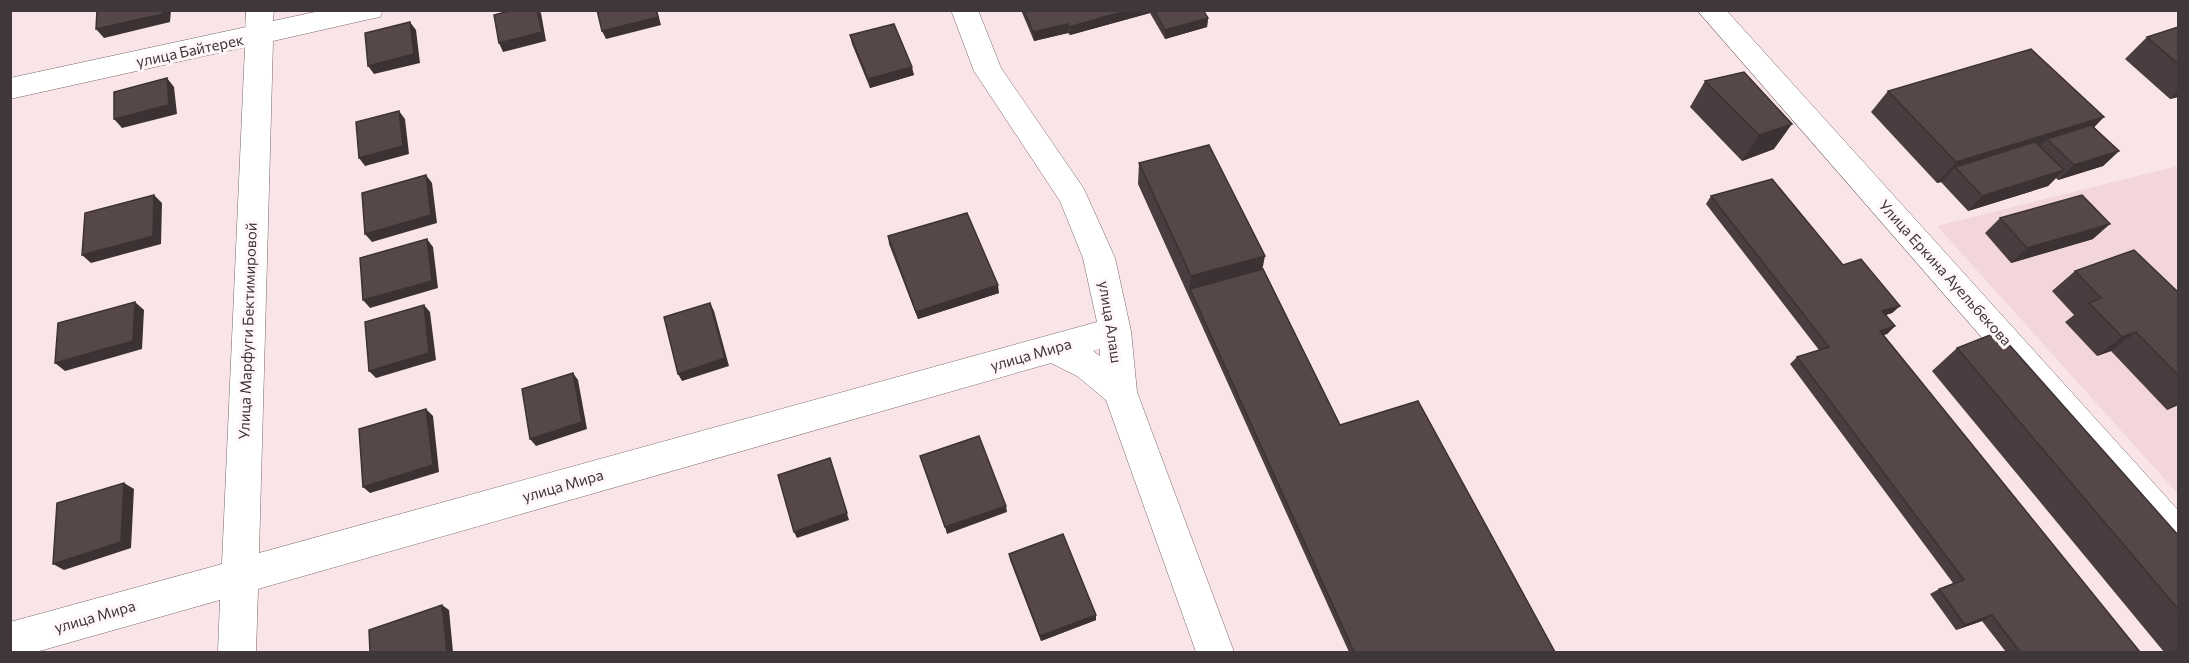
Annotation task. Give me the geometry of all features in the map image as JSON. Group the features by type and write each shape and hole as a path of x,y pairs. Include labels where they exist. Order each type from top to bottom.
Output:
{"street":[{"name":"улица Байтерек","path":"10,89 259,23 370,10"},
{"name":"улица Алаш","path":"964,10 988,71 1073,197 1099,258 1115,331 1120,392 1215,652"},
{"name":"Улица Еркина Ауельбекова","path":"1710,10 2178,536"},
{"name":"Улица Марфуги Бектимировой","path":"237,652 259,23"},
{"name":"улица Мира","path":"10,641 1115,331"},
{"path":"1052,349 1083,361 1109,380 1120,392"}],"shaded area":[{"path":"2178,166 2178,494 1937,226"}],"building":[{"path":"97,10 163,10 163,14 96,29"},
{"path":"513,10 537,10 542,32 499,43 494,15"},
{"path":"597,10 656,10 658,17 602,31"},
{"path":"1024,10 1129,10 1069,27 1068,24 1033,32"},
{"path":"1154,10 1203,10 1208,18 1165,30"},
{"path":"410,22 414,54 368,66 365,33"},
{"path":"894,24 912,67 868,79 850,35"},
{"path":"2178,27 2178,64 2147,37"},
{"path":"2031,49 2104,117 1956,162 1888,91"},
{"path":"1744,72 1792,124 1759,135 1705,81"},
{"path":"167,78 169,105 114,119 114,92"},
{"path":"399,111 403,146 359,158 356,122"},
{"path":"2091,125 2119,151 2074,165 2047,139"},
{"path":"2035,142 2064,170 1982,196 1955,167"},
{"path":"1209,145 1265,256 1191,276 1139,163"},
{"path":"426,175 431,215 365,234 362,193"},
{"path":"1772,179 1843,265 1861,259 1900,306 1882,311 1895,326 1880,331 2140,652 2020,652 1992,615 1965,625 1939,589 1964,580 1797,357 1829,347 1711,196"},
{"path":"154,195 153,236 82,255 85,213"},
{"path":"2082,195 2110,224 2027,248 2000,218"},
{"path":"967,213 998,285 916,312 888,236"},
{"path":"427,239 432,281 363,300 360,258"},
{"path":"2134,250 2178,292 2178,375 2136,332 2122,337 2089,303 2101,298 2075,271"},
{"path":"1263,269 1340,425 1418,401 1555,652 1354,652 1190,289"},
{"path":"135,302 133,341 55,363 58,323"},
{"path":"710,303 725,358 678,374 664,317"},
{"path":"424,305 429,353 369,371 365,322"},
{"path":"1998,332 2178,535 2178,609 1957,348"},
{"path":"573,373 582,422 530,439 522,389"},
{"path":"426,409 433,465 363,487 359,429"},
{"path":"979,436 1006,506 945,527 920,456"},
{"path":"830,458 847,513 794,532 778,475"},
{"path":"124,483 121,542 53,564 57,503"},
{"path":"1063,534 1096,615 1040,636 1009,554"},
{"path":"442,605 447,652 370,652 369,630"}]}
